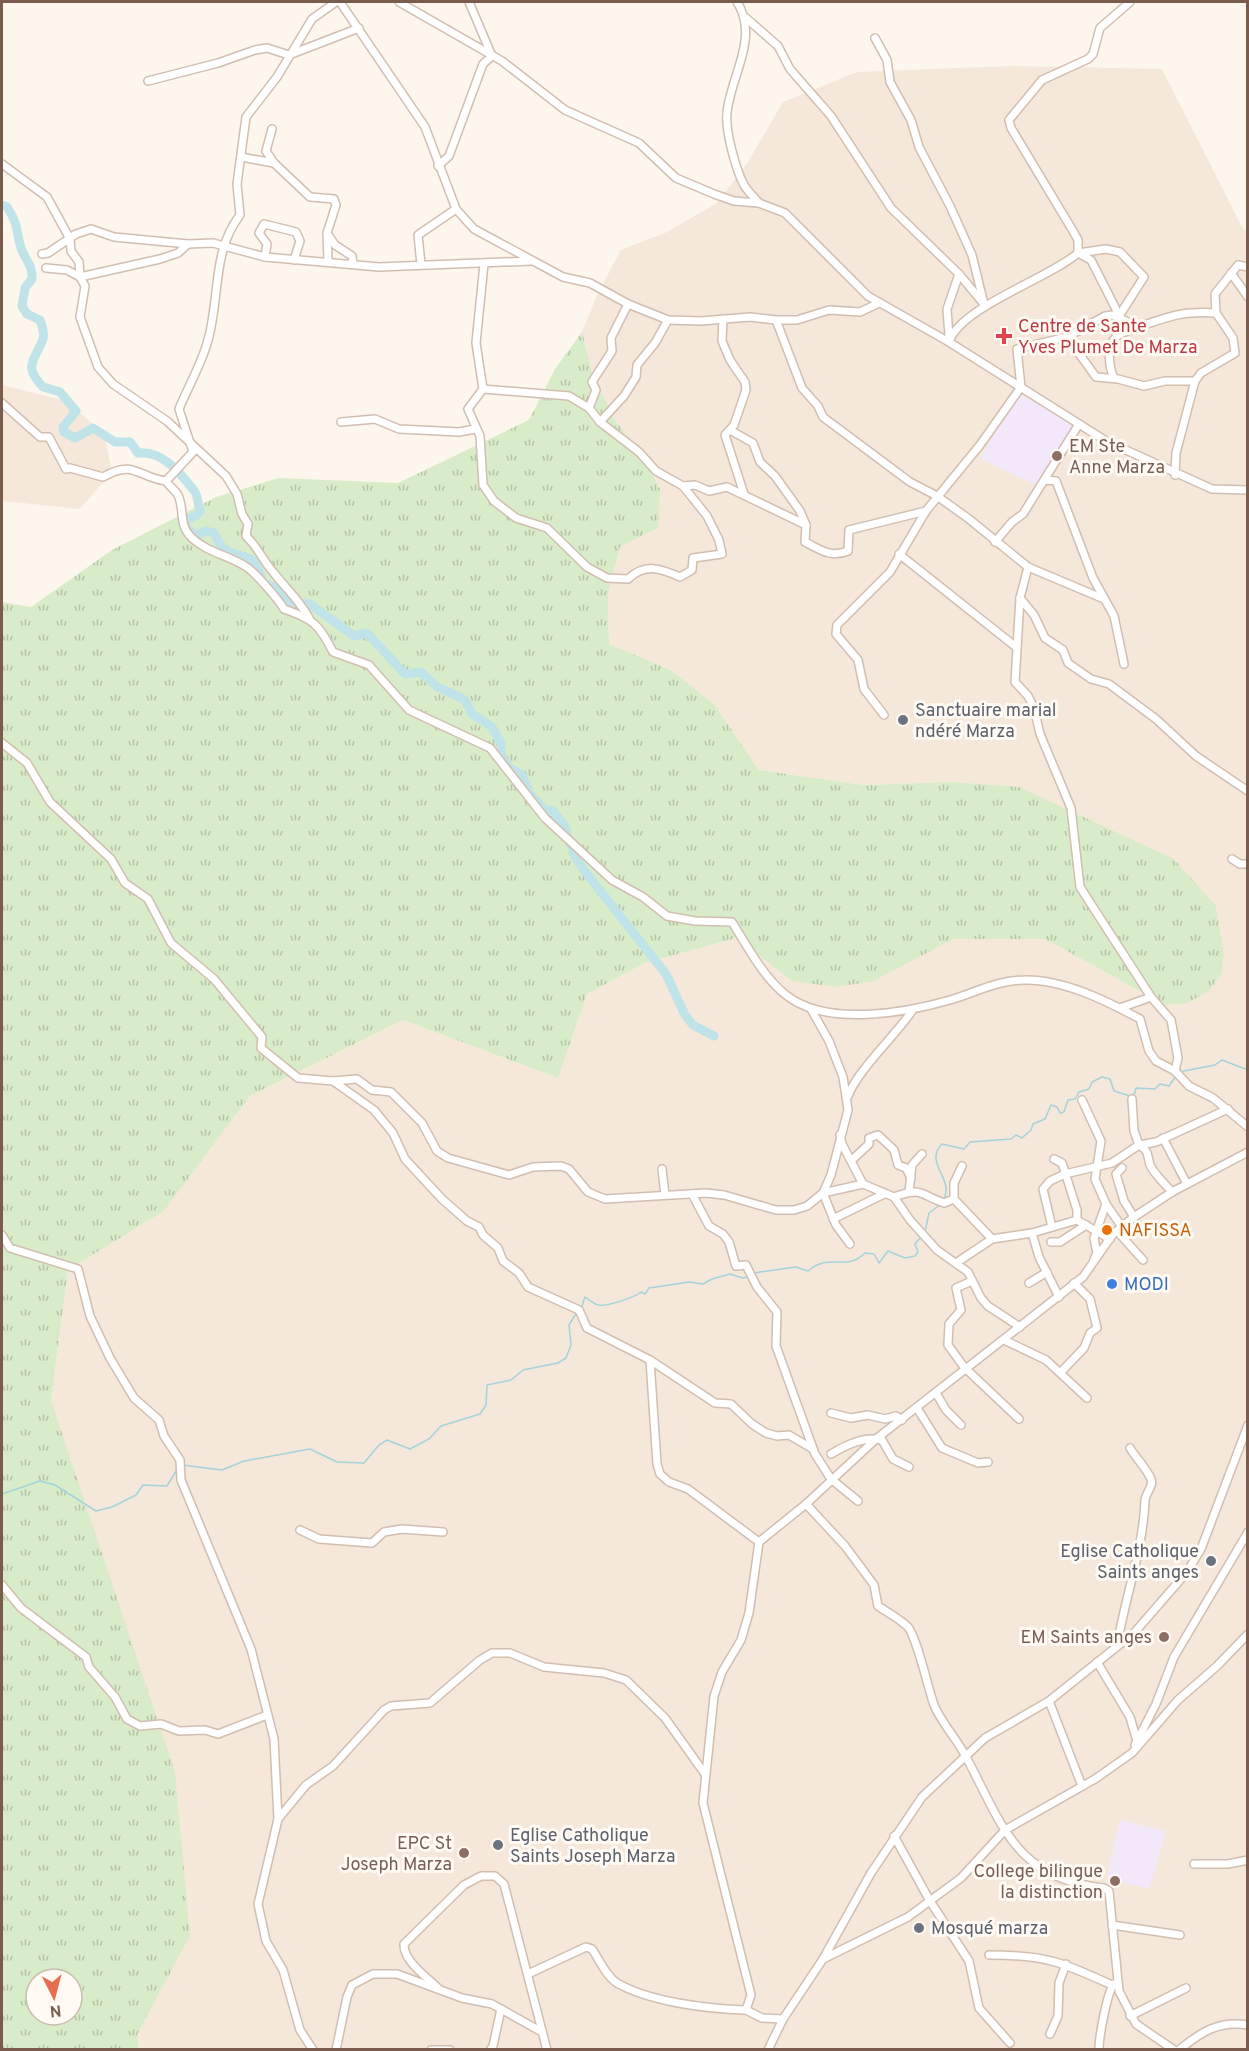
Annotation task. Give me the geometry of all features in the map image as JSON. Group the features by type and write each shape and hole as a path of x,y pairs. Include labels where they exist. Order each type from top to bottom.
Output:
{"street":[{"path":"166,481 193,452 179,409 208,340 223,246 228,230 240,215 237,184 246,117 277,77 312,19 338,2 359,28 399,92 425,127 456,209 474,229 563,277 590,283 628,304 668,320 750,316 797,320 841,309 860,312 879,303"},
{"path":"399,2 492,56 564,110 639,143 676,178 734,201 759,203 785,213 862,291 949,342 1106,441 1175,475 1212,489 1248,490"},
{"path":"469,2 492,56"},
{"path":"737,2 746,18 778,46 790,69 831,116 891,208 959,274 983,306"},
{"path":"1078,253 1078,240 1011,128 1009,120 1042,80 1088,59 1093,54 1100,28 1130,2"},
{"path":"746,18 738,76 727,112 728,132 740,176 746,188 759,203"},
{"path":"148,81 261,49 267,48 289,55 359,28"},
{"path":"875,38 887,60 890,82 911,120 923,158 950,206 972,255 983,306"},
{"path":"438,166 449,156 483,64 492,56"},
{"path":"272,129 266,151 274,163 310,197 334,199 336,205 327,233 328,261"},
{"path":"241,157 274,163"},
{"path":"2,164 47,197 70,239 71,251 79,262 80,277 85,286 80,317 98,367 113,384 167,421 226,476 237,494 242,514 248,524 246,536 261,550 274,575 293,592 309,618 322,630 333,652 369,666 409,710 490,748 545,818 612,880 643,897 667,916 695,921 732,922 783,992 811,1009 859,1013 912,1011 992,985 1026,980 1059,986 1120,1008 1143,1023 1152,1057 1175,1071 1189,1086 1228,1109 1248,1127"},
{"path":"421,264 418,236 456,209"},
{"path":"265,257 267,244 259,233 264,225 296,232 300,241 294,260"},
{"path":"42,254 48,253 76,234 91,229 114,237 188,244 213,243 265,257 379,267 535,261"},
{"path":"327,233 335,245 352,256 353,264"},
{"path":"46,268 67,270 80,277 160,260 178,253 188,244"},
{"path":"949,342 953,331 983,306 1068,262 1078,253 1106,249 1120,252 1144,277 1120,318"},
{"path":"1078,253 1091,260 1120,318"},
{"path":"483,389 568,396 589,408 600,422 639,452 656,471 683,486 707,516 719,540 722,554 693,558 692,570 680,577 658,567 637,571 628,579 607,578 587,567 547,528 516,518 494,501 483,486 480,436 468,409 483,389 476,343 484,264"},
{"path":"1175,475 1176,453 1195,381 1201,373 1235,353 1233,338 1216,313 1215,294 1238,265 1248,267"},
{"path":"1231,273 1248,297"},
{"path":"949,342 947,309 959,274"},
{"path":"589,408 596,390 591,382 612,351 611,338 628,304"},
{"path":"1114,378 1110,361 1114,338 1167,315 1187,311 1216,313"},
{"path":"884,715 864,689 858,660 836,634 837,625 890,572 926,511 980,445 1021,387 1017,350 1067,337 1106,316 1113,315 1138,327"},
{"path":"723,319 722,342 730,360 745,382 746,390 730,430 725,435 744,494"},
{"path":"600,422 624,396 636,376 637,365 656,343 668,320"},
{"path":"776,320 802,388 818,406 824,417 910,482 937,496 1028,567 1104,598"},
{"path":"1067,337 1096,376 1143,386 1165,381 1195,381"},
{"path":"2,403 40,437 49,438 66,469 70,468 103,477 123,468 131,468 166,481 178,496 182,524 192,537 218,555 246,566 266,589 276,595 284,609 309,618"},
{"path":"341,422 375,419 399,429 459,432 475,429"},
{"path":"995,542 1012,522 1023,514 1079,424"},
{"path":"730,430 753,443 760,462 775,476 800,511 806,525 805,542 829,555 848,551 849,530 926,511"},
{"path":"1045,480 1056,481 1093,578 1114,616 1124,664"},
{"path":"683,486 695,485 709,491 727,487 806,525"},
{"path":"899,554 1016,647"},
{"path":"1028,567 1020,598 1015,682 1028,696 1034,708 1040,734 1071,808 1080,887 1151,997 1172,1022 1178,1058 1175,1071"},
{"path":"1020,598 1034,615 1045,638 1063,650 1068,663 1091,679 1109,684 1156,719 1196,756 1248,791"},
{"path":"2,743 27,763 50,802 111,859 124,883 148,898 171,943 214,979 262,1037 261,1048 298,1078 333,1081 357,1079 372,1090 391,1092 429,1132 437,1151 448,1158 508,1175 533,1167 561,1166 575,1176 588,1192 605,1199 692,1194 724,1195 776,1210 794,1210 807,1206 823,1193 863,1184 894,1197 909,1192 924,1192 945,1203 954,1199"},
{"path":"1232,859 1242,865 1248,864"},
{"path":"1120,1008 1151,997"},
{"path":"811,1009 829,1041 843,1077 847,1099 847,1119 823,1193 833,1219 850,1244"},
{"path":"847,1099 856,1080 893,1038 912,1011"},
{"path":"333,1081 374,1110 393,1133 405,1159 467,1221 479,1227 483,1235 498,1248 503,1261 519,1273 528,1287 579,1310 587,1328 650,1360 714,1403 731,1404 752,1424 766,1433 777,1436 789,1435 813,1449"},
{"path":"1132,1099 1134,1131 1139,1145 1146,1149 1150,1155 1150,1164 1172,1192"},
{"path":"1082,1100 1101,1141 1095,1179 1120,1229 1143,1260"},
{"path":"1052,1227 1043,1189 1050,1181 1065,1174 1112,1163 1139,1145 1163,1138 1228,1109"},
{"path":"840,1135 842,1144 863,1184"},
{"path":"852,1160 868,1144 869,1138 878,1135 894,1150 897,1165 906,1168 910,1178"},
{"path":"1163,1138 1187,1184"},
{"path":"746,2010 751,1995 704,1803 714,1696 722,1672 741,1640 749,1613 759,1542 806,1504 876,1439 936,1393 964,1367 1004,1340 1083,1277 1110,1239 1134,1217 1172,1192 1248,1152"},
{"path":"909,1192 912,1165 922,1154"},
{"path":"834,1162 847,1158 852,1160"},
{"path":"1054,1159 1062,1163 1077,1210 1077,1220"},
{"path":"962,1166 954,1183 954,1199 992,1239"},
{"path":"1122,1168 1116,1174 1124,1201 1134,1217"},
{"path":"662,1169 665,1196"},
{"path":"692,1194 709,1226 723,1234 729,1242 736,1266 746,1265 758,1287 777,1311 776,1346 813,1449 831,1479 858,1501"},
{"path":"833,1219 884,1194"},
{"path":"894,1197 910,1220 937,1250 968,1272 988,1306 1020,1327"},
{"path":"1091,1267 1097,1253 1094,1238 1106,1204"},
{"path":"957,1263 992,1239 1032,1233 1077,1220 1098,1230 1110,1239"},
{"path":"1051,1242 1060,1242 1086,1225"},
{"path":"1032,1233 1059,1296"},
{"path":"2,1235 10,1248 78,1269 90,1316 110,1358 135,1398 159,1420 164,1436 180,1460 181,1480 251,1649 277,1757 278,1819 258,1904 266,1941 282,1970 300,2030 313,2049"},
{"path":"1029,1284 1047,1272"},
{"path":"972,1281 956,1288 961,1310 949,1324 948,1345 964,1367 1020,1419"},
{"path":"1062,1372 1084,1348 1090,1333 1097,1328 1089,1299 1074,1283"},
{"path":"1004,1340 1046,1360 1062,1372 1087,1398"},
{"path":"650,1360 657,1464 660,1474 669,1482 687,1489 759,1542"},
{"path":"936,1393 946,1410 961,1425"},
{"path":"917,1408 942,1448 978,1463 988,1462"},
{"path":"831,1413 851,1418 868,1415 885,1419 896,1416 902,1420"},
{"path":"768,2049 783,2019 823,1959 894,1836 922,1797 985,1738 1049,1701 1117,1646 1158,1607 1187,1572 1201,1549 1248,1425"},
{"path":"831,1454 845,1445 876,1439 882,1440 893,1459 909,1467"},
{"path":"1117,1646 1144,1522 1144,1498 1151,1485 1150,1478 1130,1448"},
{"path":"806,1504 845,1546 874,1585 878,1606 909,1628 935,1708 965,1755 997,1821 1024,1853 1050,1875 1064,1881 1104,1888 1109,1891 1114,1984 1099,2036 1099,2049"},
{"path":"300,1530 319,1539 372,1543 384,1532 402,1529 443,1532"},
{"path":"1132,1753 1156,1704 1174,1657 1200,1608 1248,1532"},
{"path":"2,1585 21,1608 86,1657 89,1667 116,1697 127,1719 134,1723 146,1726 161,1724 179,1731 205,1730 218,1734 267,1715"},
{"path":"823,1959 908,1917 961,1878 1005,1830 1082,1786 1132,1753 1178,1700 1217,1666 1248,1634"},
{"path":"278,1819 306,1785 333,1766 384,1710 392,1706 430,1703 492,1653 510,1653 544,1667 604,1673 626,1680 665,1718 705,1774"},
{"path":"1097,1662 1127,1710 1137,1741"},
{"path":"1049,1701 1082,1786"},
{"path":"894,1836 930,1901 969,1961 980,2008 1010,2043"},
{"path":"1194,1864 1228,1864 1247,1860"},
{"path":"439,1989 410,1960 404,1950 404,1944 464,1885 481,1876 495,1876 504,1884 547,2049"},
{"path":"1112,1925 1180,1935"},
{"path":"528,1974 586,1947 592,1948 617,1983 669,2001 709,2009 746,2010 762,2018 783,2019"},
{"path":"988,1955 1028,1955 1066,1964 1114,1984 1130,2016 1147,2033 1174,2049"},
{"path":"1050,2034 1058,2016 1059,1983 1066,1964"},
{"path":"336,2049 346,1997 352,1985 373,1974 397,1974 501,2009 542,2032"},
{"path":"1130,2016 1186,1988"},
{"path":"490,2049 493,2046 501,2009"},
{"path":"1179,2049 1214,2026 1226,2023 1248,2025"},
{"path":"431,2049 450,2049"}],"shaded area":[{"path":"1010,66 1162,69 1244,231 1248,229 1247,2049 139,2049 137,2035 190,1936 51,1400 68,1270 164,1211 250,1096 403,1020 558,1078 587,994 645,963 736,938 792,981 874,981 952,939 1045,939 1165,1005 1222,973 1224,954 1216,906 951,782 864,785 759,770 714,704 671,670 609,644 608,594 620,547 658,528 642,457 613,417 592,372 582,332 598,293 621,250 667,232 717,203 748,162 783,102 857,72"},
{"path":"2,385 67,401 104,434 112,472 80,509 2,501"},
{"path":"1019,394 1076,426 1038,486 980,458"},
{"path":"1120,1820 1166,1831 1149,1889 1107,1878"}],"green space":[{"path":"582,332 592,372 613,417 642,457 660,489 658,528 620,547 608,594 609,644 671,670 714,704 759,770 864,785 951,782 1019,787 1174,859 1216,906 1224,954 1222,973 1208,992 1187,1003 1165,1005 1045,939 953,939 874,981 836,987 792,981 736,938 645,963 587,994 558,1078 403,1020 250,1096 164,1211 68,1270 51,1400 175,1772 190,1936 137,2035 139,2049 2,2049 2,602 31,607 112,550 216,497 279,478 398,483 529,420 555,369"}],"waterway":[{"path":"2,205 7,207 13,218 21,248 31,270 32,279 25,288 22,306 27,314 40,320 43,332 43,339 32,363 33,373 43,387 60,392 76,411 63,427 64,432 75,438 93,428 115,442 130,442 138,453 147,453 163,459 177,471 196,494 200,511 186,520 185,526 196,536 205,531 214,533 227,551 256,562 263,583 280,589 289,602 310,604 354,636 367,633 405,674 421,672 436,686 465,700 472,714 492,727 501,743 501,755 509,768 522,775 530,794 545,810 553,811 564,825 575,857 666,974 685,1015 693,1025 714,1036"},
{"path":"1179,1072 1215,1065 1222,1060 1248,1070"},
{"path":"943,1200 946,1185 936,1158 937,1151 942,1144 964,1149 970,1142 1011,1139 1016,1135 1022,1138 1031,1130 1033,1124 1045,1119 1051,1105 1057,1107 1060,1113 1064,1112 1068,1100 1075,1099 1079,1092 1089,1089 1092,1082 1102,1077 1110,1079 1114,1091 1130,1096 1135,1093 1136,1088 1155,1089 1160,1084 1169,1086 1176,1076"},
{"path":"925,1232 929,1213 941,1204"},
{"path":"753,1273 796,1267 808,1271 824,1263 851,1261 865,1253 874,1254 879,1263 888,1251 905,1258 915,1256 918,1252 915,1244 920,1238"},
{"path":"581,1309 585,1297 595,1304 608,1305 641,1292 645,1294 649,1288 689,1282 703,1284 730,1274 743,1278 750,1276"},
{"path":"182,1465 222,1470 244,1461 310,1449 337,1462 364,1463 379,1445 387,1440 410,1449 429,1439 441,1426 480,1414 486,1405 487,1385 511,1380 523,1370 558,1363 566,1358 571,1345 569,1325 577,1312"},
{"path":"2,1494 40,1481 55,1485 96,1511 112,1507 136,1495 143,1485 167,1486 178,1468"}],"place":[{"name":"Centre de Sante Yves Plumet De Marza","path":"1004,336"},
{"name":"EM Ste Anne Marza","path":"1057,456"},
{"name":"Sanctuaire marial ndéré Marza","path":"903,720"},
{"name":"NAFISSA","path":"1107,1230"},
{"name":"MODI","path":"1112,1284"},
{"name":"Eglise Catholique Saints anges","path":"1211,1561"},
{"name":"EM Saints anges","path":"1164,1637"},
{"name":"Eglise Catholique Saints Joseph Marza","path":"498,1845"},
{"name":"EPC St Joseph Marza","path":"464,1853"},
{"name":"College bilingue la distinction","path":"1115,1881"},
{"name":"Mosqué marza","path":"919,1928"}]}
